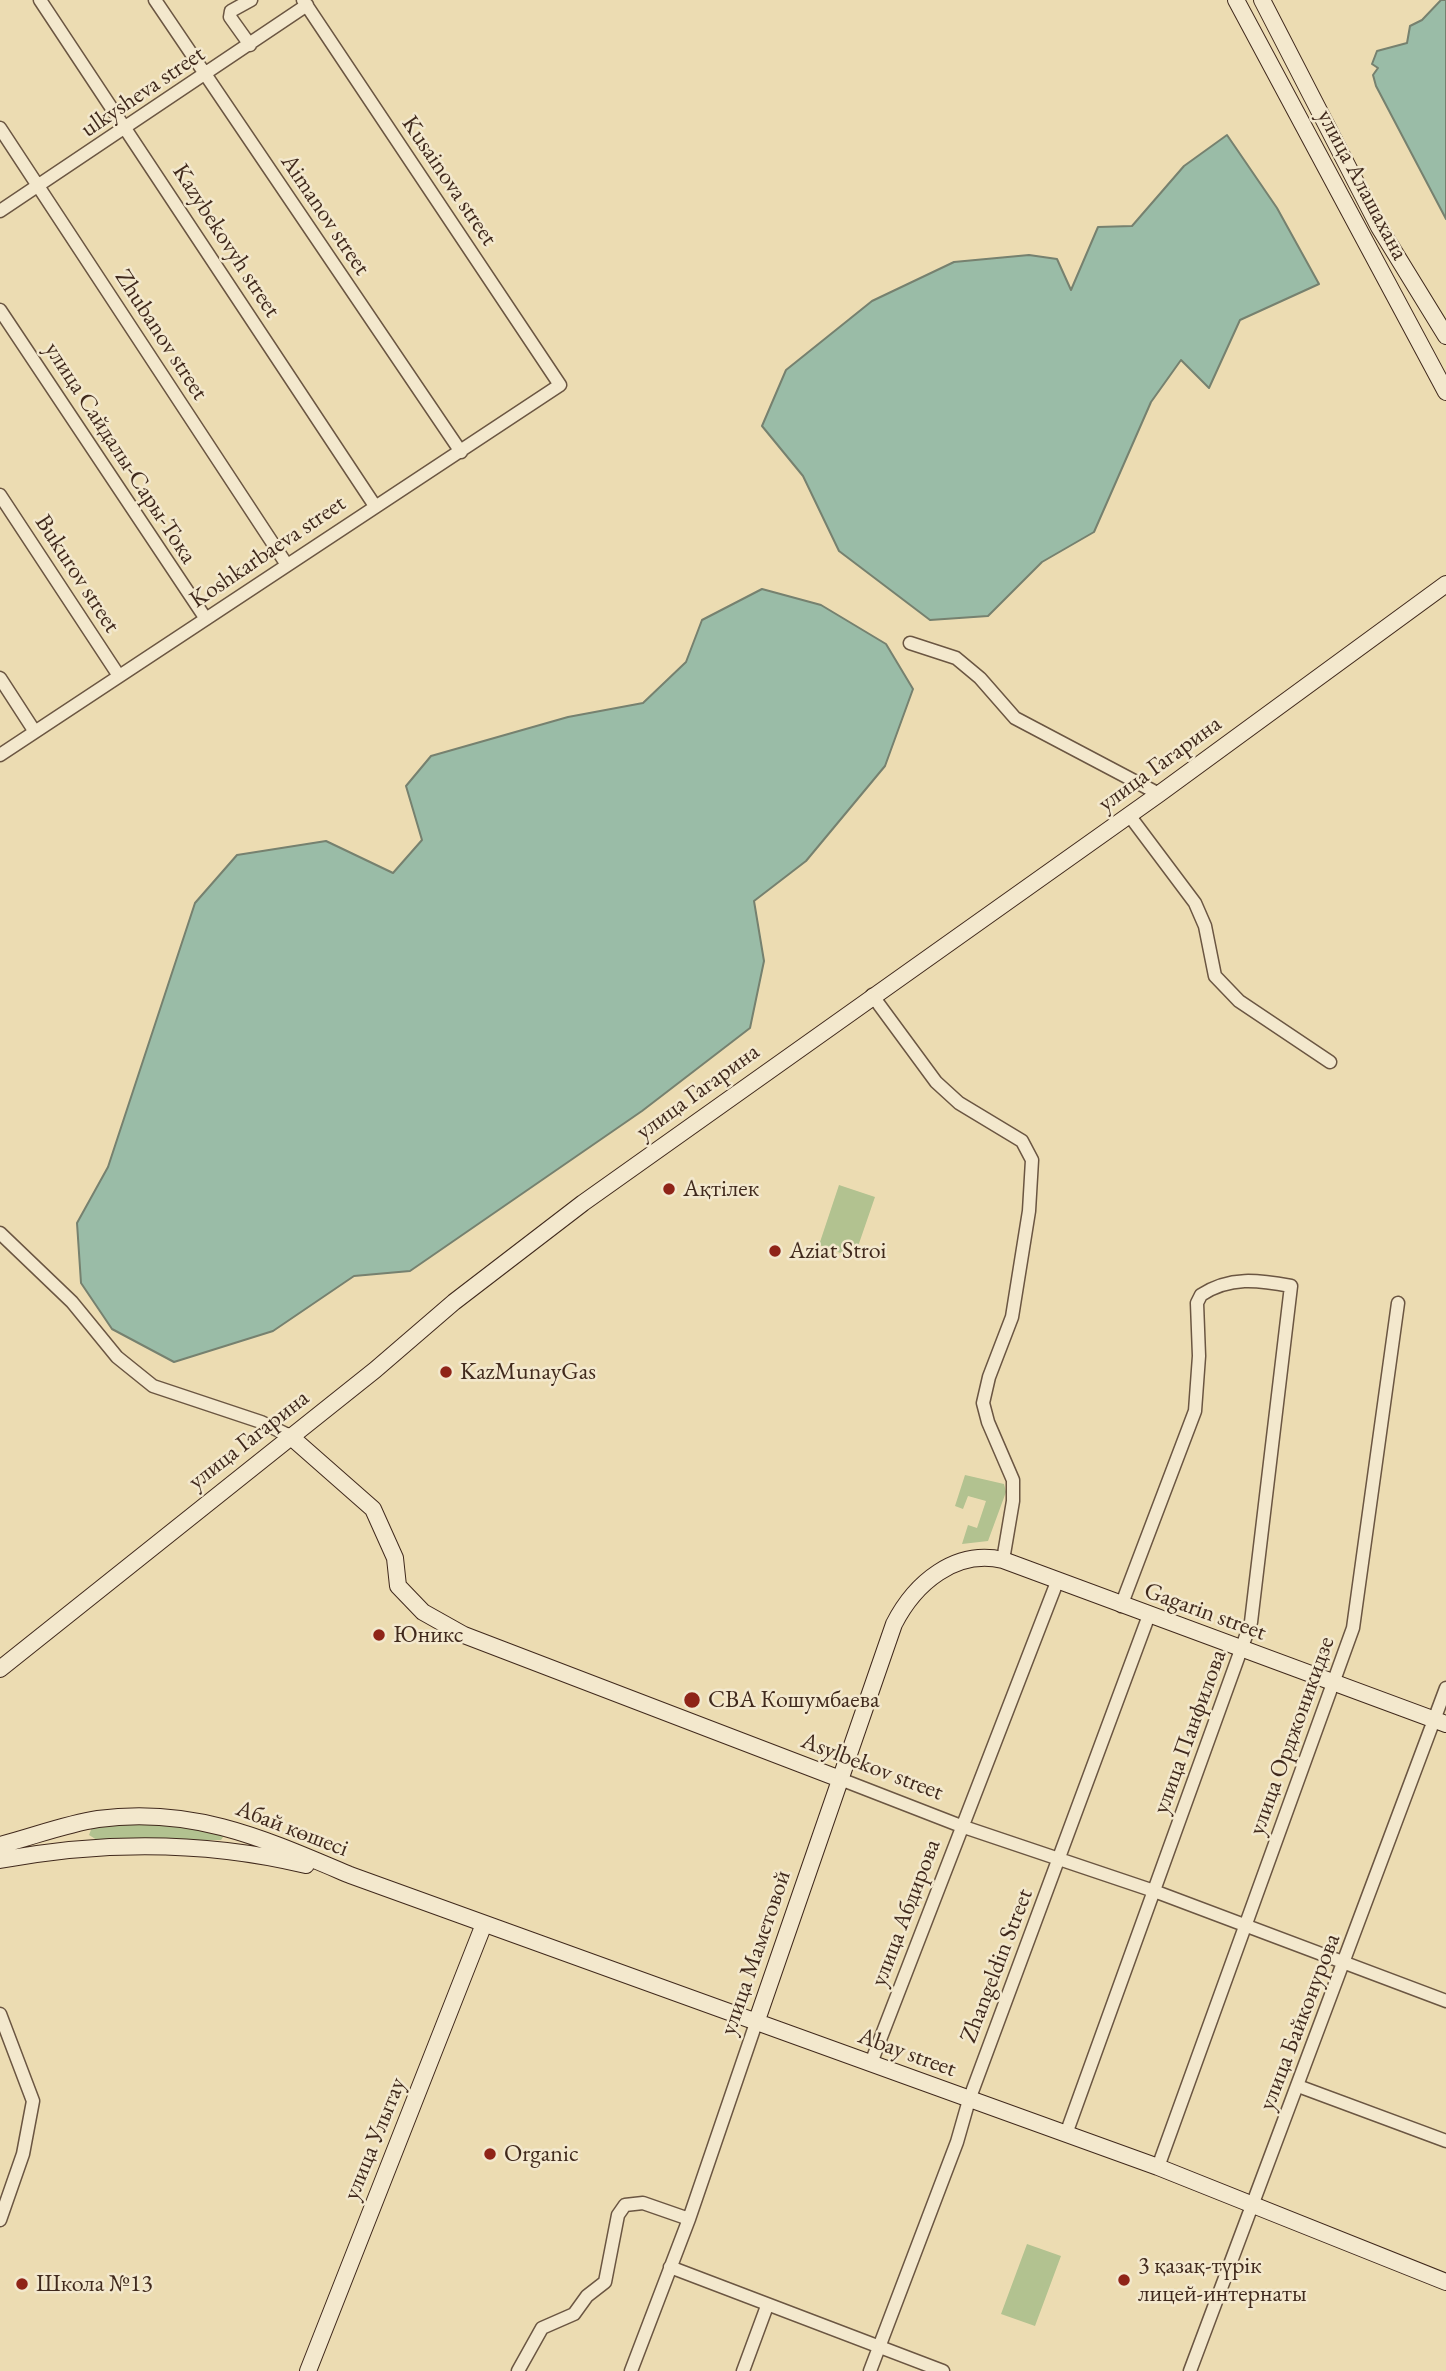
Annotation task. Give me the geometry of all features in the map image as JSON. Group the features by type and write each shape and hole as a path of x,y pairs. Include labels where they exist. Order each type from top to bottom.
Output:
{"main road":[{"name":"улица Алашахана","path":"1236,0 1446,392"},
{"name":"улица Алашахана","path":"1262,0 1379,228 1446,336"},
{"name":"улица Гагарина","path":"0,1669 454,1302 572,1211 872,995 1159,794 1446,584"},
{"name":"Asylbekov street","path":"290,1436 373,1509 395,1558 398,1586 423,1612 464,1635 840,1779"},
{"name":"Gagarin street","path":"949,1566 975,1556 1003,1560 1121,1606 1440,1722"},
{"name":"улица Маметовой","path":"756,2023 898,1617 919,1590 949,1566"},
{"name":"Абай көшесі","path":"0,1845 96,1819 177,1816 234,1828 350,1875"},
{"name":"Абай көшесі","path":"0,1860 53,1850 213,1848 271,1857 350,1875"},
{"name":"Abay street","path":"350,1875 1158,2167 1446,2282"},
{"name":"улица Улытау","path":"308,2371 484,1924"}],"street":[{"name":"Kazybekovyh street","path":"40,0 375,506"},
{"name":"Aimanov street","path":"155,0 461,452"},
{"path":"250,46 230,17 227,5 251,0"},
{"name":"ulkysheva street","path":"0,211 250,46 305,3"},
{"name":"Kusainova street","path":"305,3 560,384"},
{"name":"Zhubanov street","path":"0,128 286,565"},
{"name":"улица Сайдалы-Сары-Тока","path":"0,310 206,619"},
{"name":"Koshkarbaeva street","path":"0,755 560,384"},
{"name":"Bukurov street","path":"0,495 120,676"},
{"path":"910,643 956,658 980,678 1016,718 1159,794"},
{"path":"0,678 35,732"},
{"path":"1129,814 1195,903 1205,926 1215,976 1239,1000 1330,1062"},
{"path":"872,995 936,1082 959,1103 1022,1141 1032,1160 1029,1211 1012,1317 989,1377 983,1403 988,1422 1013,1480 1009,1533 1003,1560"},
{"path":"0,1233 72,1302 117,1357 153,1386 261,1422 290,1436"},
{"name":"улица Панфилова","path":"1066,2134 1243,1650 1257,1575 1290,1286 1253,1279 1235,1281 1200,1295 1195,1411 1121,1606"},
{"name":"улица Орджоникидзе","path":"1158,2167 1335,1684 1353,1628 1398,1303"},
{"name":"улица Абдирова","path":"871,2063 1057,1582"},
{"name":"Zhangeldin Street","path":"870,2371 957,2142 969,2100 1149,1615"},
{"name":"улица Байконурова","path":"1190,2371 1345,1962 1440,1722 1446,1688"},
{"name":"Asylbekov street","path":"840,1779 961,1826 1154,1891 1445,1997"},
{"path":"0,2014 33,2101 23,2154 0,2220"},
{"name":"улица Маметовой","path":"631,2371 689,2219 756,2023"},
{"path":"1298,2086 1446,2141"},
{"path":"519,2371 541,2328 574,2314 587,2296 605,2282 618,2216 625,2205 643,2203 689,2219"},
{"path":"670,2267 943,2371"},
{"path":"743,2371 767,2306"}],"shaded area":[{"path":"1441,0 1446,0 1446,219 1376,86 1373,75 1378,68 1372,64 1377,51 1407,43 1410,26 1422,20"},
{"path":"1227,135 1277,208 1319,284 1240,320 1209,388 1181,360 1151,402 1094,532 1042,562 988,616 930,620 839,551 803,476 762,426 786,370 872,301 954,262 1029,255 1057,259 1071,290 1098,227 1132,226 1184,166"},
{"path":"762,589 821,605 886,644 913,689 885,766 806,861 754,901 764,961 750,1028 642,1111 410,1271 354,1276 273,1331 174,1362 112,1329 81,1283 77,1223 108,1167 195,903 237,855 326,841 393,873 422,840 406,786 431,756 568,717 643,703 686,662 702,620"},
{"path":"839,1185 875,1197 854,1258 819,1245"},
{"path":"965,1475 1004,1484 1006,1492 988,1541 962,1544 968,1525 977,1528 986,1501 968,1496 963,1509 955,1506"},
{"path":"154,1823 190,1824 222,1833 223,1837 221,1840 97,1840 89,1835 92,1827"},
{"path":"1027,2244 1061,2256 1035,2326 1001,2314"}],"place":[{"name":"Ақтілек","path":"669,1189"},
{"name":"Aziat Stroi","path":"775,1251"},
{"name":"KazMunayGas","path":"446,1372"},
{"name":"Юникс","path":"379,1635"},
{"name":"СВА Кошумбаева","path":"692,1700"},
{"name":"Organic","path":"490,2154"},
{"name":"3 қазақ-түрік лицей-интернаты","path":"1124,2280"},
{"name":"Школа №13","path":"22,2284"}]}
